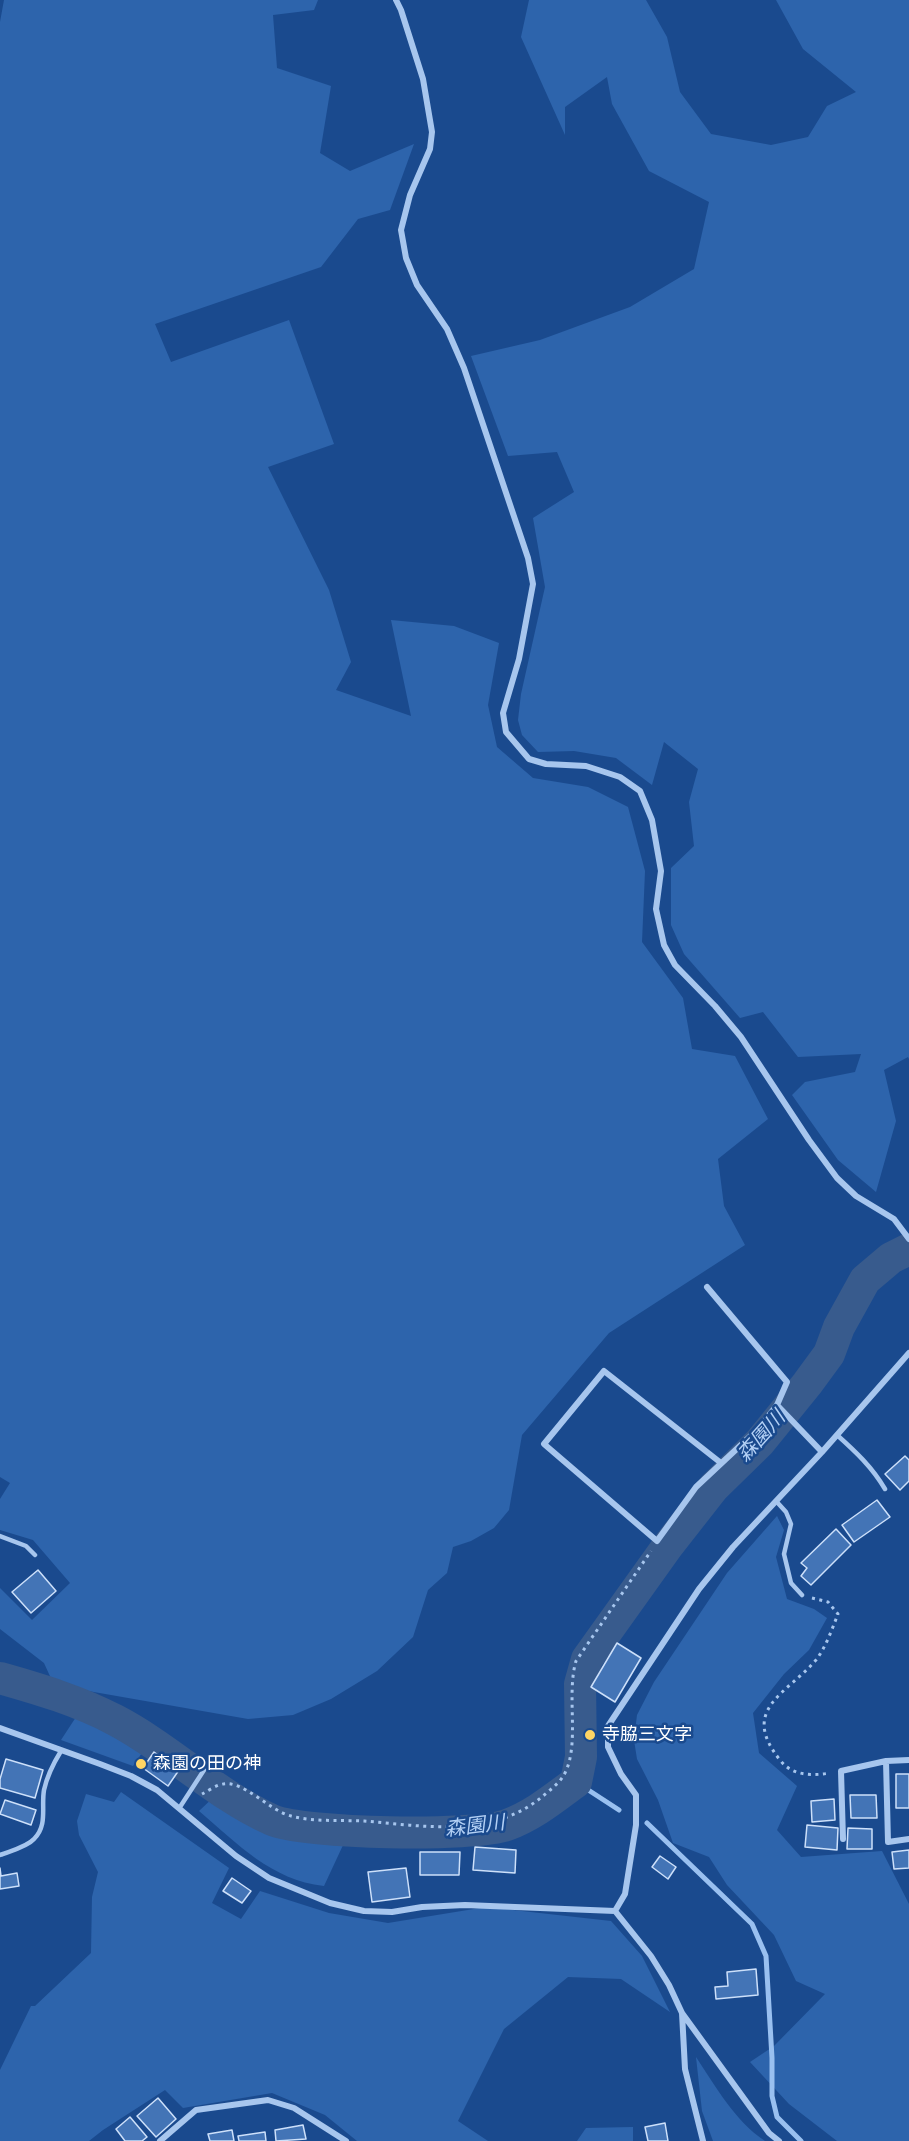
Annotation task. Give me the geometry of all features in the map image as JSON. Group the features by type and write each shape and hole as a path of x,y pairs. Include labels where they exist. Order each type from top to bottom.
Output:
{"street":[{"path":"396,0 423,79 432,132 430,149 410,195 401,230 406,258 417,285 447,329 464,368 525,548 532,584 519,659 502,713 506,732 530,759 546,764 586,766 620,777 640,792 652,820 661,871 656,909 664,945 675,965 741,1037 837,1178 856,1196 894,1219 909,1239"},
{"path":"707,1287 787,1382 777,1405 758,1429 696,1487 657,1541 544,1444 604,1371 721,1463"},
{"path":"615,1911 625,1894 636,1825 636,1795 621,1774 608,1747 609,1726 699,1589 909,1353"},
{"path":"777,1405 794,1420 822,1452"},
{"path":"0,1728 131,1776 157,1790 236,1856 269,1878 341,1906 364,1911 392,1912 422,1906 465,1905 615,1911 651,1956 669,1985 682,2013 769,2133 779,2141"},
{"path":"843,1839 841,1771 886,1761 909,1760"},
{"path":"886,1761 888,1842 909,1839"},
{"path":"682,2013 685,2069 703,2141"},
{"path":"160,2141 196,2110 268,2100 294,2108 346,2141"}],"lane":[{"path":"837,1435 864,1460 885,1489"},
{"path":"776,1501 786,1512 791,1524 784,1554 791,1583 802,1595"},
{"path":"0,1536 26,1546 35,1555"},
{"path":"0,1855 33,1841 41,1830 45,1788 52,1767 61,1751"},
{"path":"180,1808 204,1770"}],"path":[{"path":"209,1790 222,1784 239,1786 284,1814 309,1818 467,1826 504,1820 534,1803 560,1781 566,1771 572,1746 571,1690 572,1673 576,1661 657,1541"},
{"path":"802,1595 828,1602 838,1614 816,1659 784,1688 766,1710 764,1734 771,1749 783,1764 804,1776 841,1771"}],"shaded area":[{"path":"4,0 318,0 314,10 273,15 277,68 331,86 320,153 350,171 414,144 390,210 358,219 321,267 155,324 171,362 289,320 334,444 268,467 329,590 351,662 336,690 411,716 391,620 454,626 499,643 488,705 497,747 533,778 588,787 628,807 645,871 642,942 683,998 692,1049 735,1056 768,1119 718,1159 724,1206 745,1245 609,1333 522,1435 509,1510 494,1528 471,1541 453,1547 447,1573 428,1590 413,1637 377,1671 331,1699 293,1715 248,1719 54,1685 44,1663 0,1629 0,1588 32,1620 70,1583 33,1540 0,1530 0,1499 10,1483 0,1477 0,22"},
{"path":"529,0 646,0 667,37 680,92 711,134 771,145 808,137 827,106 856,92 803,49 776,0 909,0 909,1059 908,1057 884,1070 896,1121 876,1192 838,1160 792,1095 805,1082 855,1072 861,1054 798,1057 763,1012 740,1018 684,954 671,925 671,868 694,846 689,802 698,769 664,742 652,785 616,758 574,751 538,752 522,735 518,720 521,694 545,587 533,518 574,492 557,452 508,456 471,356 540,340 630,307 694,269 709,202 649,171 612,104 607,77 565,107 565,135 521,37"},
{"path":"777,1516 784,1530 776,1557 787,1599 814,1609 827,1618 809,1650 784,1674 753,1713 759,1753 797,1786 777,1830 801,1857 882,1851 909,1904 909,2141 837,2141 789,2104 750,2062 774,2046 825,1994 796,1981 774,1935 727,1885 709,1857 673,1843 658,1800 637,1759 634,1740 637,1715 654,1682 727,1573"},
{"path":"78,1714 146,1747 133,1766 61,1740"},
{"path":"121,1792 229,1868 212,1903 241,1919 260,1891 329,1913 388,1923 486,1907 611,1921 642,1956 670,2012 621,1979 568,1977 504,2029 458,2121 488,2141 357,2141 325,2115 272,2093 183,2108 165,2090 89,2141 0,2141 0,2070 31,2006 35,2006 91,1953 92,1897 98,1872 79,1835 77,1821 86,1794 114,1802"},
{"path":"217,1794 284,1833 344,1843 324,1886 288,1876 256,1859 199,1811"},
{"path":"696,2057 735,2114 765,2141 713,2141 702,2111"},
{"path":"633,2127 633,2141 577,2141 586,2128"}],"building":[{"path":"905,1456 909,1460 909,1481 900,1490 885,1474"},
{"path":"877,1500 890,1517 854,1542 842,1525"},
{"path":"836,1529 851,1545 811,1585 801,1576 807,1568 801,1563"},
{"path":"38,1570 56,1591 31,1613 12,1592"},
{"path":"617,1643 641,1658 615,1702 591,1687"},
{"path":"154,1752 179,1770 168,1786 143,1768"},
{"path":"6,1759 43,1770 35,1798 0,1788 0,1779"},
{"path":"896,1774 909,1774 909,1808 896,1808"},
{"path":"850,1795 876,1795 877,1818 851,1818"},
{"path":"834,1799 835,1820 812,1822 811,1801"},
{"path":"5,1800 36,1810 31,1825 0,1814"},
{"path":"807,1825 838,1828 837,1850 805,1847"},
{"path":"848,1828 872,1829 872,1849 847,1849"},
{"path":"475,1847 516,1850 515,1873 473,1870"},
{"path":"909,1850 909,1868 894,1869 892,1852"},
{"path":"420,1852 460,1852 459,1875 420,1875"},
{"path":"660,1856 676,1867 668,1879 652,1867"},
{"path":"0,1868 1,1876 17,1873 19,1886 0,1889"},
{"path":"406,1868 410,1897 372,1902 368,1872"},
{"path":"232,1878 251,1891 242,1903 223,1891"},
{"path":"756,1969 758,1995 716,1999 715,1987 728,1986 727,1972"},
{"path":"158,2098 176,2119 156,2137 137,2116"},
{"path":"130,2117 147,2137 142,2141 125,2141 116,2129"},
{"path":"665,2123 668,2141 648,2141 645,2127"},
{"path":"303,2125 306,2139 276,2141 275,2130"},
{"path":"232,2130 234,2141 210,2141 208,2134"},
{"path":"265,2132 266,2141 239,2141 238,2136"}],"waterway":[{"name":"森園川","path":"0,1678 73,1701 115,1720 135,1731 231,1798 272,1820 290,1825 352,1831 427,1832 489,1829 517,1821 543,1806 576,1782 581,1757 580,1684 587,1659 667,1547 714,1487 760,1442 807,1384 829,1354 839,1327 865,1280 891,1258 909,1249"},
{"path":"576,1782 619,1810"},
{"path":"647,1823 752,1924 766,1956 772,2096 777,2117 801,2141"}],"place":[{"name":"寺脇三文字","path":"590,1735"},
{"name":"森園の田の神","path":"141,1764"}]}
